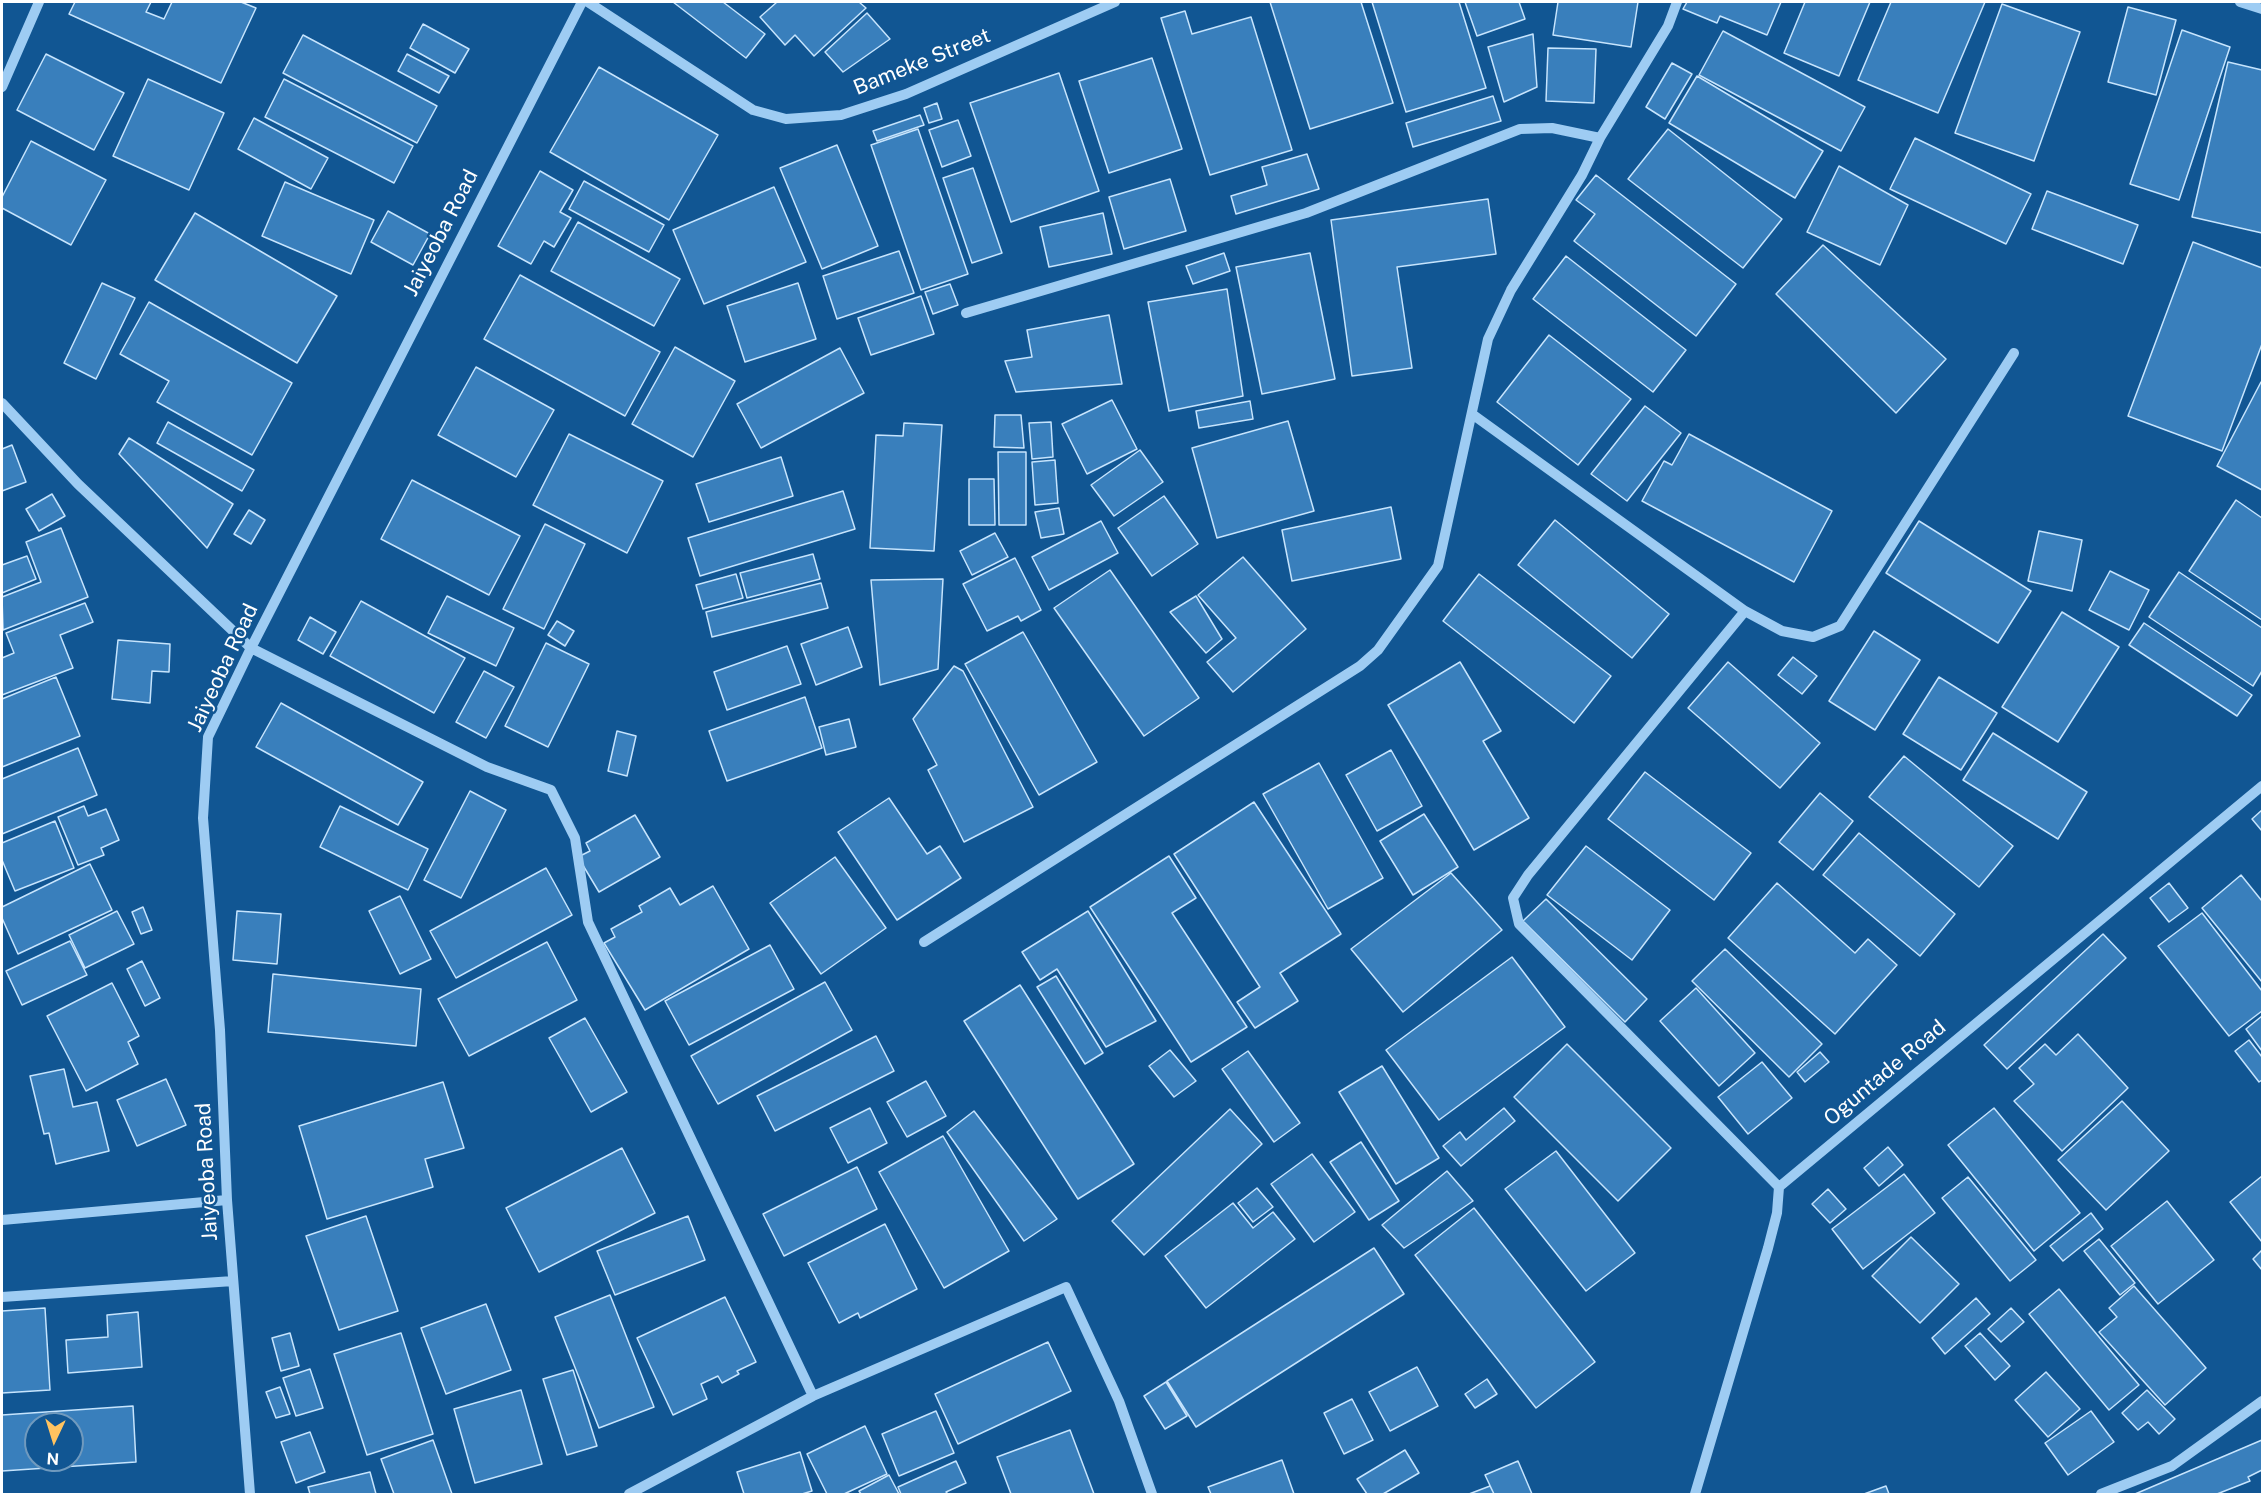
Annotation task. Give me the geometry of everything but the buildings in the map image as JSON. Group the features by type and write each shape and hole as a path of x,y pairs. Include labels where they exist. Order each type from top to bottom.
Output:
{"street":[{"path":"2,87 39,2"},
{"name":"Jaiyeoba Road","path":"250,1494 226,1200 220,1030 203,818 208,737 251,648 582,2"},
{"name":"Bameke Street","path":"588,2 753,110 786,119 841,115 906,94 1115,2"},
{"path":"924,942 1360,666 1378,650 1438,566 1488,339 1511,290 1582,175 1600,138 1668,26 1677,2"},
{"path":"2240,2 2262,9"},
{"path":"966,313 1306,213 1520,129 1552,128 1600,138"},
{"path":"1472,414 1745,611 1782,631 1813,637 1840,626 2014,353"},
{"path":"2,403 78,484 251,648 487,767 551,790 575,838 588,922 813,1396"},
{"path":"1695,1494 1768,1248 1777,1213 1779,1187 1519,924 1513,898 1528,876 1745,611"},
{"name":"Oguntade Road","path":"1779,1187 2262,786"},
{"path":"2,1220 226,1200"},
{"path":"2,1297 233,1281"},
{"path":"629,1494 813,1396 1066,1287 1119,1401 1152,1494"},
{"path":"2101,1494 2172,1466 2262,1401"}]}
